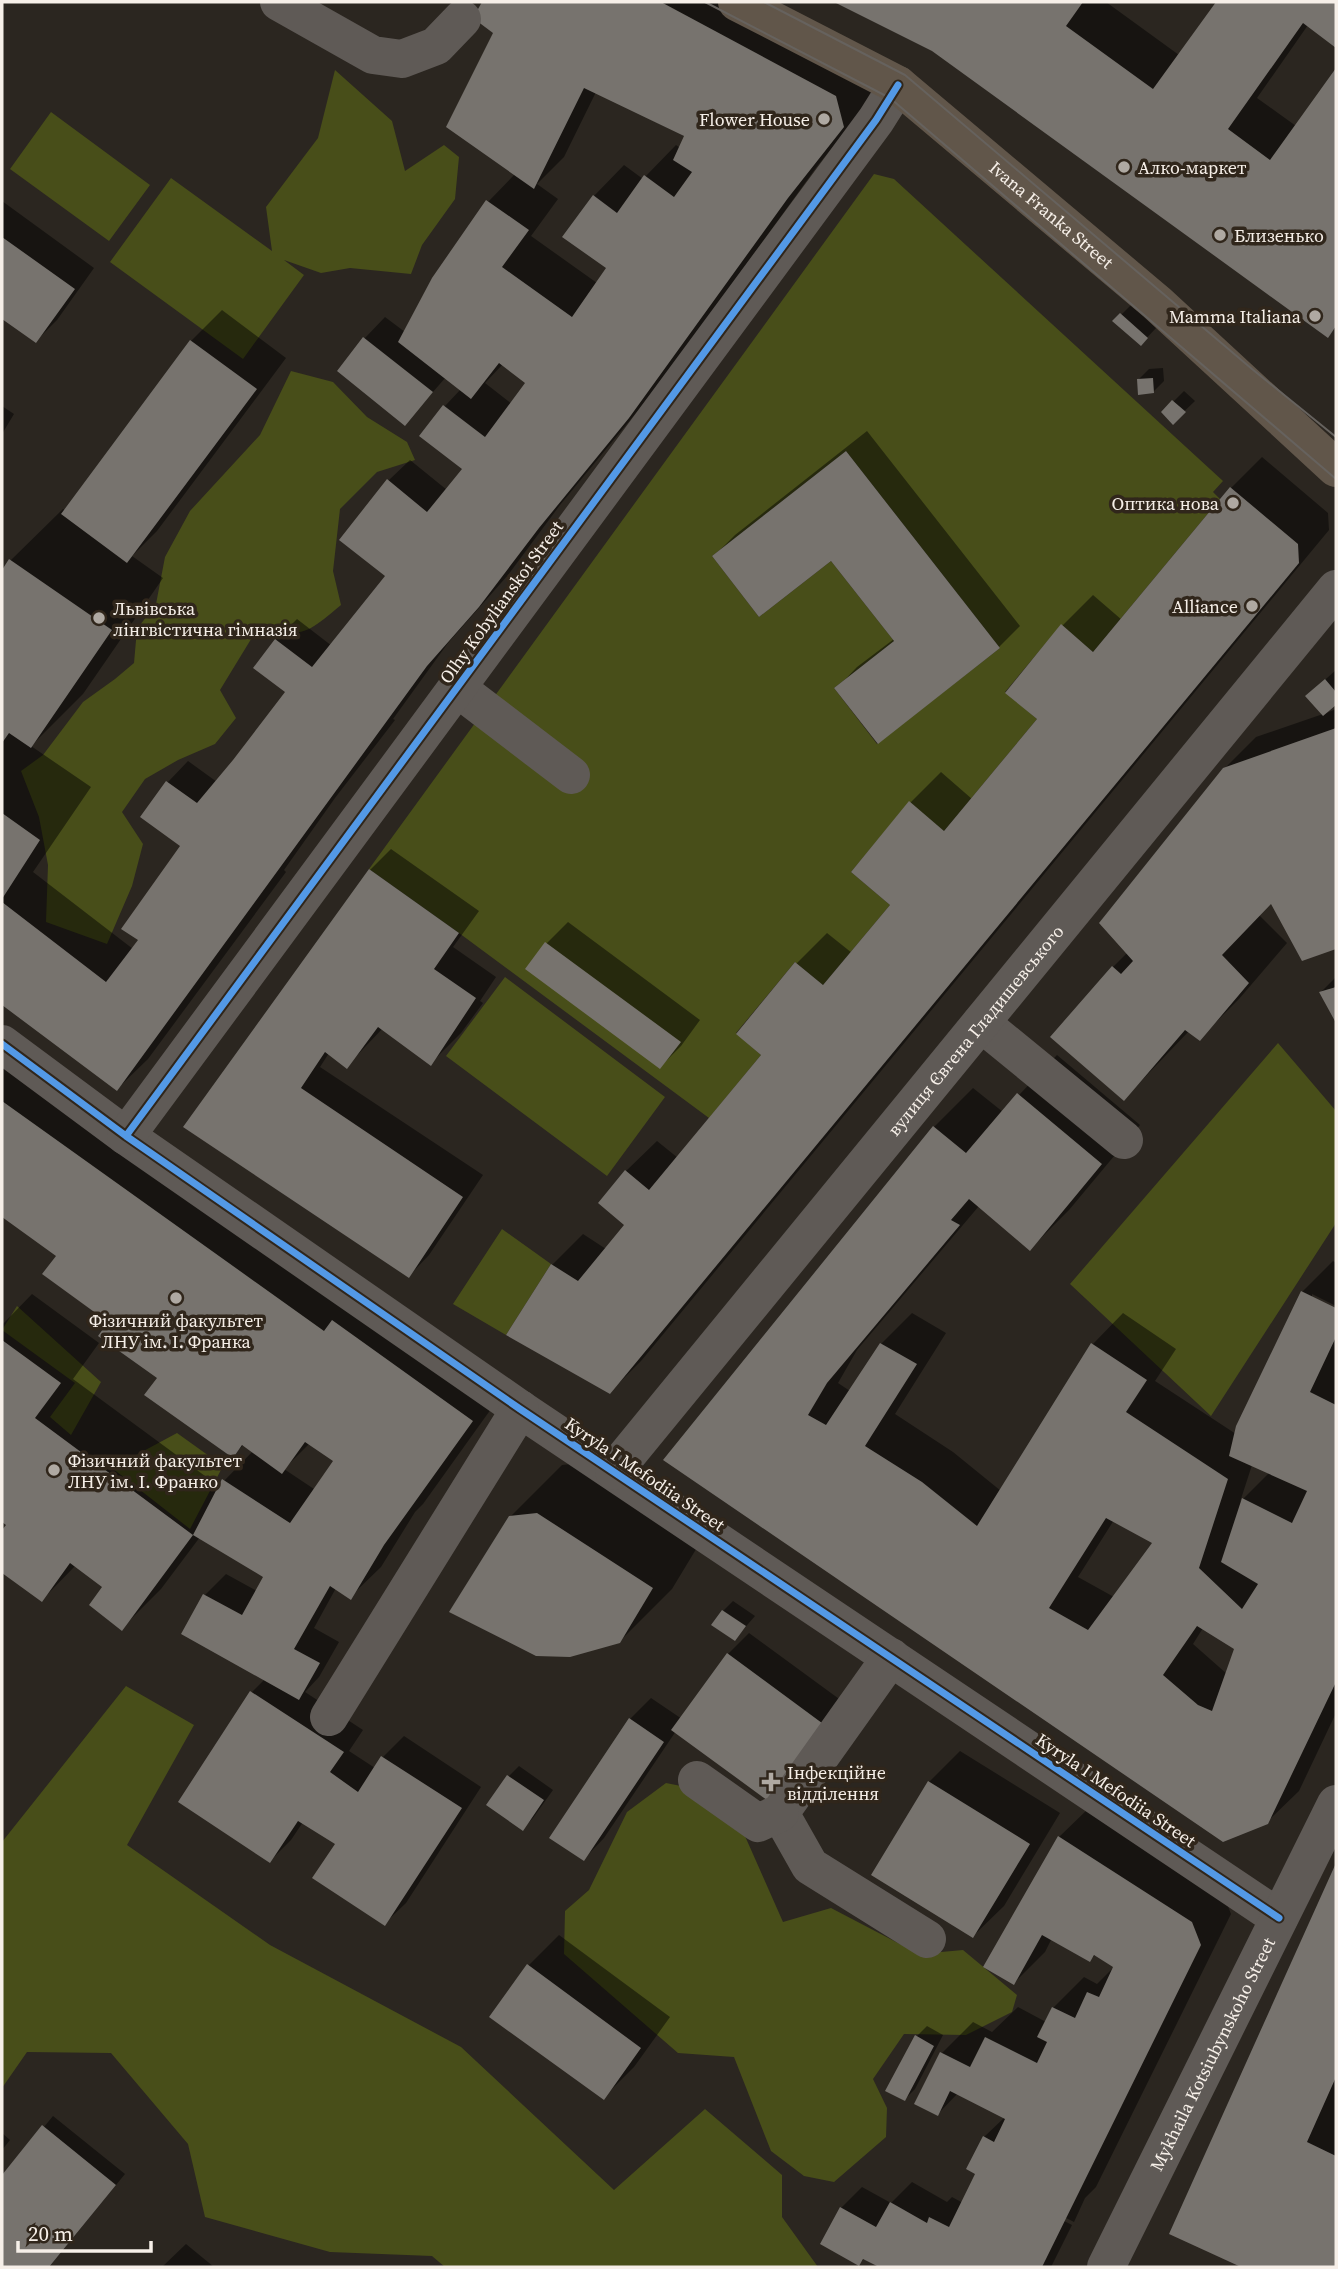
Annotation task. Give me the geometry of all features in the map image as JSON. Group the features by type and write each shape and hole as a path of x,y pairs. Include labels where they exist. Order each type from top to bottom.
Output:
{"main road":[{"name":"Ivana Franka Street","path":"737,2 898,85 1157,303 1336,468"}],"street":[{"path":"279,2 373,55 402,59 436,46 462,19"},
{"name":"Olhy Kobylianskoi Street","path":"126,1136 876,120 898,85"},
{"name":"вулиця Євгена Гладишевського","path":"614,1471 1336,589"},
{"path":"457,688 571,775"},
{"path":"981,1023 1124,1140"},
{"name":"Kyryla I Mefodiia Street","path":"2,1044 126,1136 520,1409 1279,1918"},
{"path":"329,1717 520,1409"},
{"path":"697,1780 758,1823 780,1813 891,1657"},
{"name":"Mykhaila Kotsiubynskoho Street","path":"1106,2267 1336,1804"},
{"path":"780,1813 810,1866 927,1939"}],"green space":[{"path":"335,70 392,121 405,171 444,145 459,157 455,199 422,245 411,274 350,268 321,273 284,260 304,275 243,359 110,262 171,178 272,251 266,207 318,138"},
{"path":"51,112 150,185 109,241 10,169"},
{"path":"874,174 894,179 1223,481 1213,492 1220,499 1093,652 1061,625 1005,692 1037,719 944,831 909,802 851,872 890,905 823,985 795,962 736,1033 761,1055 709,1118 369,869","holes":["846,451 1000,648 877,744 834,688 894,641 831,561 759,617 712,556"]},
{"path":"291,371 333,382 367,417 407,442 415,460 377,472 340,509 333,571 341,605 302,632 256,631 220,690 236,718 215,744 178,760 145,779 122,812 143,844 132,886 107,944 46,922 48,865 39,817 21,771 43,755 83,702 134,663 137,629 156,604 165,557 190,511 260,435"},
{"path":"505,977 665,1097 607,1176 446,1056"},
{"path":"1278,1043 1336,1111 1336,1223 1211,1416 1070,1284"},
{"path":"502,1229 551,1264 506,1335 453,1304"},
{"path":"17,1306 101,1382 71,1435 50,1417 75,1383 2,1330"},
{"path":"177,1433 223,1466 190,1529 112,1468"},
{"path":"126,1686 194,1725 127,1845 270,1945 461,2047 614,2190 705,2109 782,2175 782,2217 818,2267 445,2267 432,2256 330,2252 205,2217 188,2144 111,2053 27,2052 2,2088 2,1842"},
{"path":"666,1783 696,1789 737,1818 783,1922 831,1908 919,1954 963,1950 1017,1995 1012,2012 966,2035 904,2034 873,2079 887,2108 886,2137 834,2182 804,2176 771,2151 734,2057 678,2053 564,1954 565,1911 589,1890 627,1812"}],"building":[{"path":"482,2 661,2 836,96 844,127 788,198 629,418 539,528 479,607 427,666 117,1091 2,1005 2,902 106,982 138,940 121,929 180,846 140,817 166,781 197,803 285,692 253,668 275,639 312,667 385,576 339,540 387,479 427,512 462,469 419,436 443,405 485,437 525,383 499,363 471,399 398,342 432,278 486,200 529,230 502,267 572,317 606,268 562,237 593,195 617,213 644,175 674,197 692,172 673,160 684,136 584,88 534,189 446,127 493,33 473,18"},
{"path":"834,2 1083,2 1066,26 1153,89 1216,2 1336,2 1336,48 1303,23 1228,129 1270,160 1336,68 1336,326 1328,338 932,51"},
{"path":"2,237 75,289 36,343 2,319"},
{"path":"1120,313 1148,338 1141,346 1112,321"},
{"path":"363,337 433,392 405,426 337,371"},
{"path":"190,340 257,389 127,563 61,514"},
{"path":"1153,378 1154,393 1138,395 1137,379"},
{"path":"1172,400 1186,412 1173,425 1161,412"},
{"path":"846,451 1000,648 878,744 834,688 894,641 831,561 759,617 712,556"},
{"path":"1230,487 1298,544 1299,563 610,1394 506,1335 551,1264 578,1281 624,1225 598,1203 625,1170 649,1190 761,1055 736,1034 795,962 823,985 890,905 851,872 909,801 944,831 1037,719 1005,693 1061,624 1093,652"},
{"path":"9,559 112,630 31,748 9,733 2,743 2,570"},
{"path":"1325,679 1336,692 1336,705 1323,716 1305,696"},
{"path":"1336,728 1336,949 1302,961 1271,904 1222,955 1249,983 1200,1041 1185,1030 1124,1101 1050,1037 1112,966 1121,974 1133,961 1099,923 1223,768"},
{"path":"2,813 40,840 2,899"},
{"path":"369,869 459,933 434,969 476,998 431,1066 378,1027 347,1069 325,1052 301,1088 463,1197 409,1278 183,1127"},
{"path":"545,942 681,1042 660,1069 525,969"},
{"path":"1336,987 1336,1023 1319,992"},
{"path":"1017,1093 1102,1164 1030,1251 969,1199 951,1220 960,1225 827,1383 808,1415 826,1425 880,1343 917,1364 865,1446 922,1482 977,1526 1091,1343 1147,1380 1126,1412 1228,1479 1199,1568 1242,1609 1258,1584 1221,1562 1242,1498 1292,1523 1307,1491 1229,1456 1236,1426 1301,1291 1336,1308 1336,1337 1310,1392 1336,1405 1336,1682 1268,1824 1223,1842 663,1460 933,1126 966,1153","holes":["1106,1518 1152,1543 1088,1630 1049,1608","1197,1626 1234,1649 1212,1711 1198,1705 1163,1675"]},
{"path":"2,1101 324,1331 332,1320 473,1421 384,1545 351,1600 330,1586 294,1649 320,1663 299,1700 181,1634 203,1594 242,1615 263,1577 193,1535 222,1479 290,1523 333,1461 305,1442 282,1474 242,1445 233,1458 144,1395 157,1378 98,1336 108,1322 42,1274 56,1256 2,1217"},
{"name":"Фізичний факультет ЛНУ ім. І. Франко","path":"2,1340 61,1383 35,1418 193,1535 122,1631 89,1605 102,1587 70,1563 42,1602 2,1573 2,1530 6,1525 2,1522"},
{"path":"537,1513 653,1588 620,1643 570,1657 536,1656 449,1612 509,1516"},
{"path":"722,1610 746,1626 735,1641 711,1625"},
{"path":"727,1653 826,1726 771,1803 671,1730"},
{"path":"250,1691 344,1752 330,1772 358,1792 381,1756 462,1808 385,1926 312,1878 335,1844 298,1821 270,1863 178,1802"},
{"path":"629,1718 664,1742 584,1861 549,1838"},
{"path":"507,1775 544,1800 523,1831 486,1805"},
{"path":"928,1781 1030,1844 973,1938 871,1875"},
{"path":"1058,1836 1192,1922 1201,1945 1042,2267 879,2267 863,2259 859,2266 820,2244 840,2207 876,2227 890,2202 927,2223 929,2217 949,2227 975,2174 966,2169 983,2136 994,2142 1005,2119 950,2091 938,2116 914,2104 940,2052 970,2067 985,2037 1037,2063 1047,2042 1037,2037 1052,2007 1075,2018 1087,1992 1099,1997 1113,1967 1094,1955 1090,1962 1042,1935 1014,1985 983,1967"},
{"path":"1336,1863 1336,2077 1307,2142 1336,2156 1336,2267 1241,2267 1169,2234"},
{"path":"527,1964 641,2048 604,2100 489,2017"},
{"path":"915,2035 934,2046 905,2101 885,2091"},
{"path":"42,2125 116,2185 49,2267 2,2267 2,2175"}],"tram line":[{"path":"705,2 890,98 1336,479"},
{"path":"764,2 905,75 1336,437"}],"cycle path":[{"path":"126,1136 876,120 898,85"},
{"path":"2,1044 126,1136 520,1409 1279,1918"}],"place":[{"name":"Flower House","path":"824,119"},
{"name":"Алко-маркет","path":"1124,167"},
{"name":"Близенько","path":"1220,235"},
{"name":"Mamma Italiana","path":"1315,316"},
{"name":"Оптика нова","path":"1233,503"},
{"name":"Alliance","path":"1252,606"},
{"name":"Львівська лінгвістична гімназія","path":"99,618"},
{"name":"Фізичний факультет ЛНУ ім. І. Франка","path":"176,1298"},
{"name":"Фізичний факультет ЛНУ ім. І. Франко","path":"54,1470"},
{"name":"Інфекційне відділення","path":"771,1782"}]}
